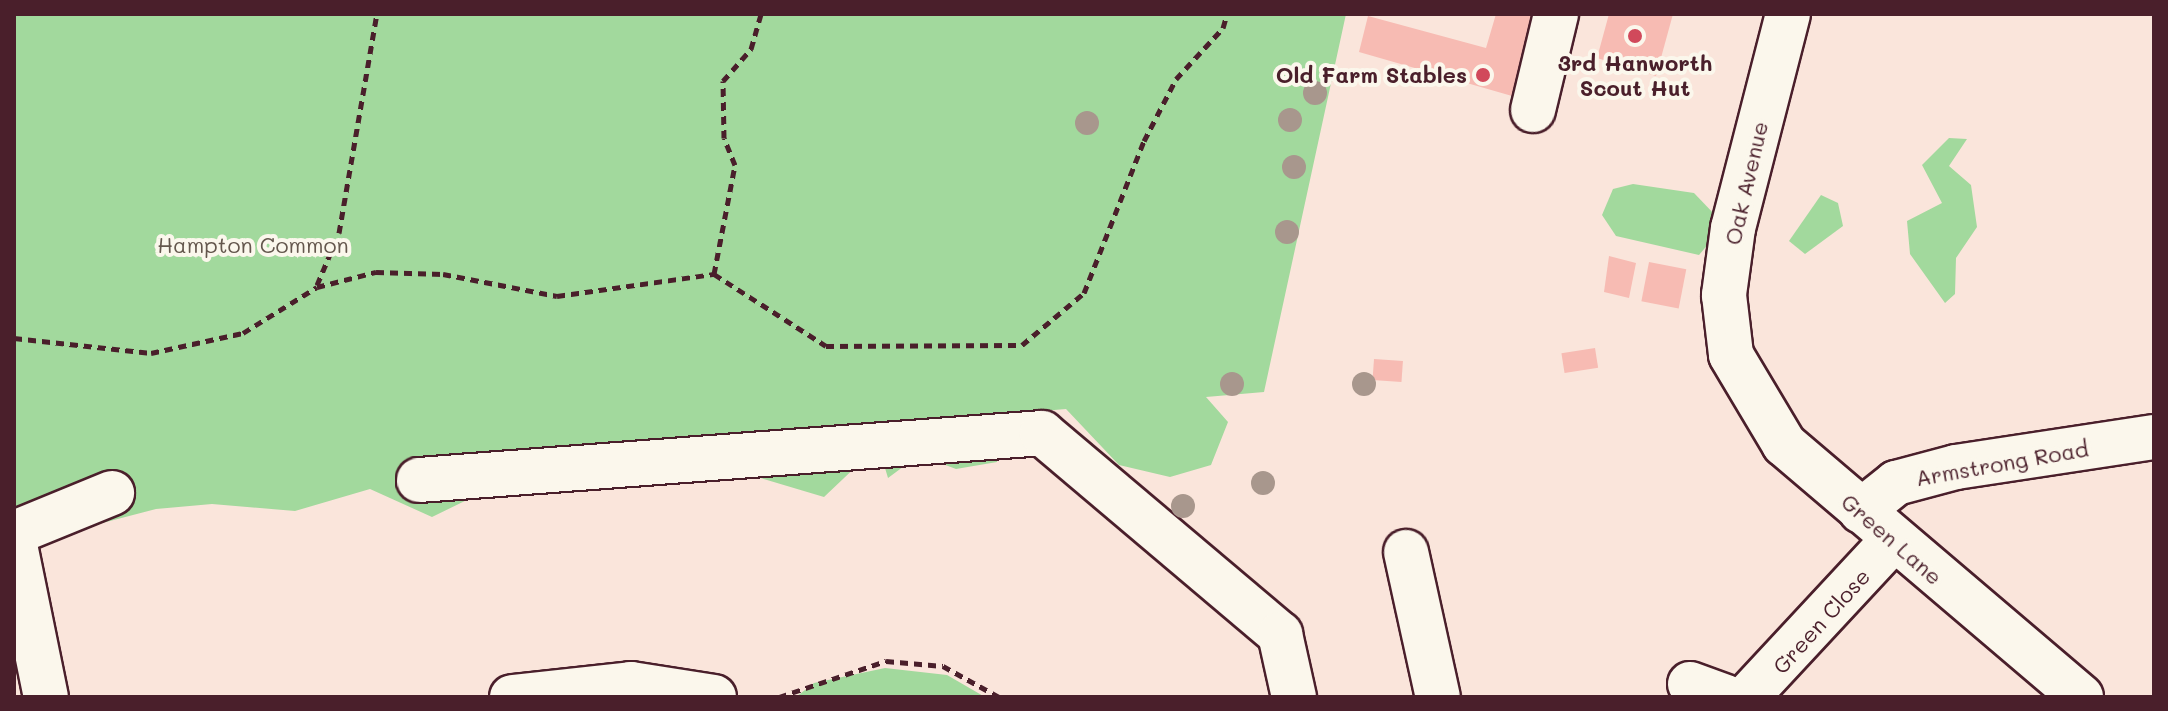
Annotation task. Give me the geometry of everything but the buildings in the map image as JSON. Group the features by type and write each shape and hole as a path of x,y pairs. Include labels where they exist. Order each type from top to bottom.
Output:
{"street":[{"path":"1533,110 1556,14"},
{"name":"Oak Avenue","path":"1731,355 1724,295 1733,228 1788,14"},
{"name":"Green Lane","path":"1731,355 1784,444 1861,511 1891,542 2081,697"},
{"path":"419,480 1042,433 1280,634 1294,697"},
{"name":"Armstrong Road","path":"1861,511 1896,483 1956,467 2154,437"},
{"path":"14,533 112,493"},
{"path":"14,540 46,697"},
{"name":"Green Close","path":"1747,697 1891,542"},
{"path":"1406,552 1438,697"},
{"path":"526,696 631,684 714,697"}],"path":[{"path":"317,287 339,233 377,14"},
{"path":"714,274 735,165 724,138 723,81 751,49 761,14"},
{"path":"14,338 151,353 243,333 317,287 376,272 443,274 557,296 714,274 826,346 1022,345 1084,293 1144,141 1176,79 1227,14"},
{"path":"779,697 886,661 943,666 999,697"}],"green space":[{"name":"Hampton Common","path":"14,14 1346,14 1264,392 1206,397 1228,422 1211,465 1170,477 1119,465 1066,409 997,415 997,462 956,469 919,455 888,478 882,458 863,460 824,497 754,476 510,479 432,517 370,489 295,511 212,504 156,509 14,546"},
{"path":"1949,138 1967,139 1949,166 1971,185 1977,227 1956,258 1955,294 1945,303 1910,254 1907,221 1942,203 1922,165"},
{"path":"1633,184 1694,193 1717,217 1716,235 1699,255 1616,236 1602,215 1613,189"},
{"path":"1821,195 1838,203 1843,226 1805,254 1789,241"},
{"path":"885,668 947,675 985,697 796,697 814,683"}],"place":[{"name":"3rd Hanworth Scout Hut","path":"1635,36"},
{"name":"Old Farm Stables","path":"1483,75"}]}
